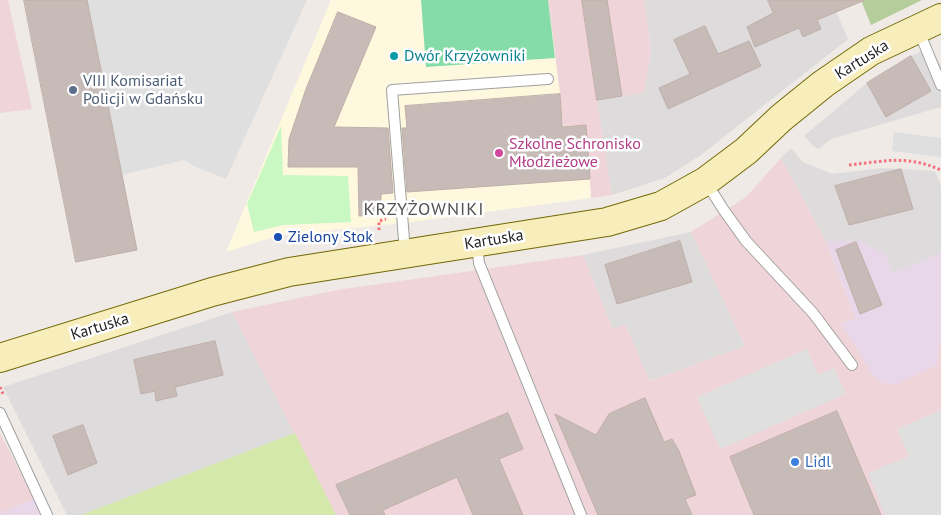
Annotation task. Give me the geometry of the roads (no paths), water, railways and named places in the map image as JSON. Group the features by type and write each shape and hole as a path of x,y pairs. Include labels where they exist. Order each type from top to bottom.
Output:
{"street":[{"name":"Kartuska","path":"0,358 220,289 289,272 608,222 661,206 706,181 746,150 781,118 823,84 871,52 929,23"}],"lane":[{"path":"929,23 941,85"},
{"path":"405,253 392,90 548,79"},
{"path":"706,181 722,208 746,241 813,313 852,365"},
{"path":"477,244 479,263 581,515"},
{"path":"0,413 47,515"}],"place":[{"name":"Dwór Krzyżowniki","path":"394,56"},
{"name":"VIII Komisariat Policji w Gdańsku","path":"73,90"},
{"name":"Szkolne Schronisko Młodzieżowe","path":"499,153"},
{"name":"Zielony Stok","path":"278,237"},
{"name":"Lidl","path":"795,462"}],"district":[{"name":"KRZYŻOWNIKI","path":"424,210"}]}
